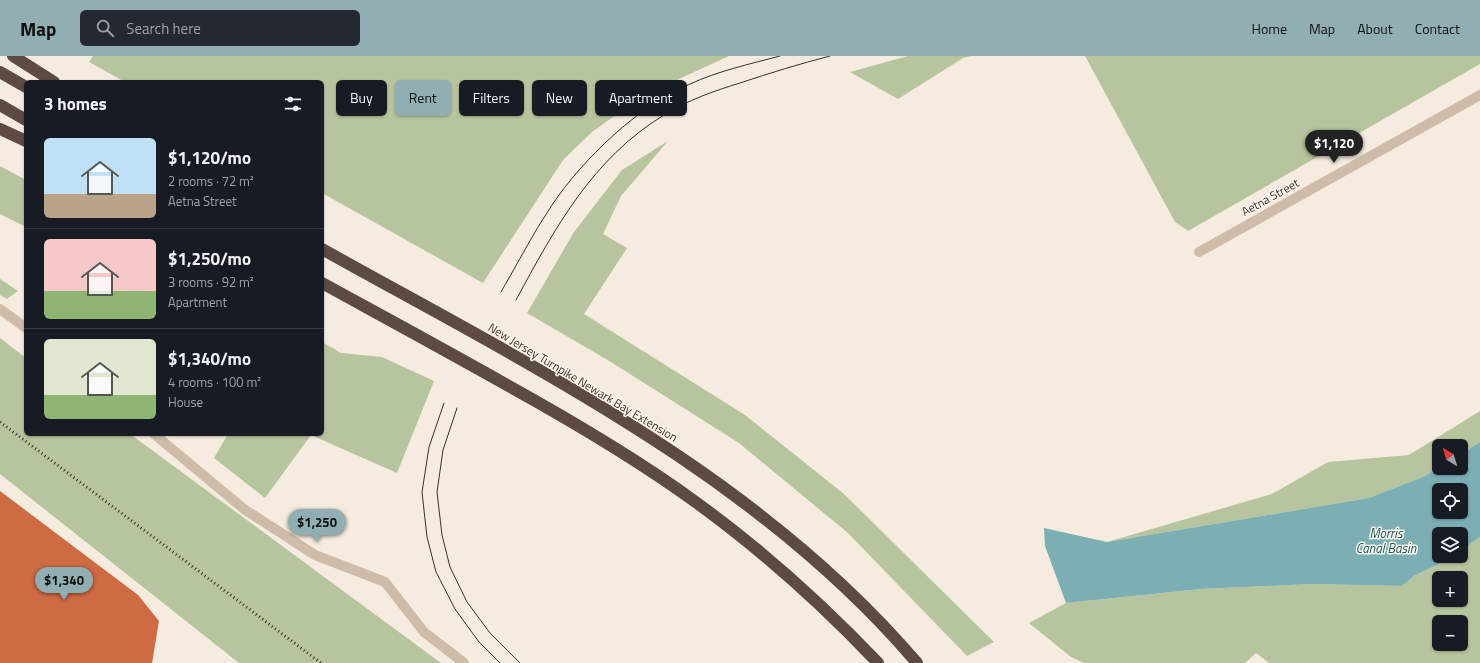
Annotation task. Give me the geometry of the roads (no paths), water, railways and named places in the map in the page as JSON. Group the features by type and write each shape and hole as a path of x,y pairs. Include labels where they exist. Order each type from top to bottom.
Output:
{"highway":[{"path":"13,56 51,80"},
{"path":"0,72 24,86"},
{"path":"0,105 24,119"},
{"path":"0,129 24,140"},
{"name":"New Jersey Turnpike Newark Bay Extension","path":"324,251 558,380 687,460 728,489 806,553 880,622 917,663"},
{"path":"324,284 526,395 655,474 696,502 775,564 823,607 878,663"}],"street":[{"name":"Aetna Street","path":"1199,252 1480,95"},
{"path":"0,309 24,327"},
{"path":"156,436 244,509 315,555 385,582 424,632 464,663"}],"water":[{"name":"Morris Canal Basin","path":"1480,442 1480,537 1468,546 1468,527 1432,527 1432,563 1441,563 1414,576 1402,586 1312,584 1201,589 1066,603 1045,546 1044,528 1107,542 1369,498 1425,476 1432,472 1432,475 1468,475 1468,450"}],"tram line":[{"path":"501,292 552,205 579,170 613,136 651,106 690,84 723,72 780,56"},
{"path":"516,300 545,247 578,197 616,152 639,133 664,115 701,96 773,72 830,56"},
{"path":"444,403 429,447 422,492 427,537 436,572 455,609 479,642 500,663"},
{"path":"457,408 443,450 437,492 442,535 450,567 467,602 490,633 520,663"}],"railway":[{"path":"0,422 321,663"}]}
